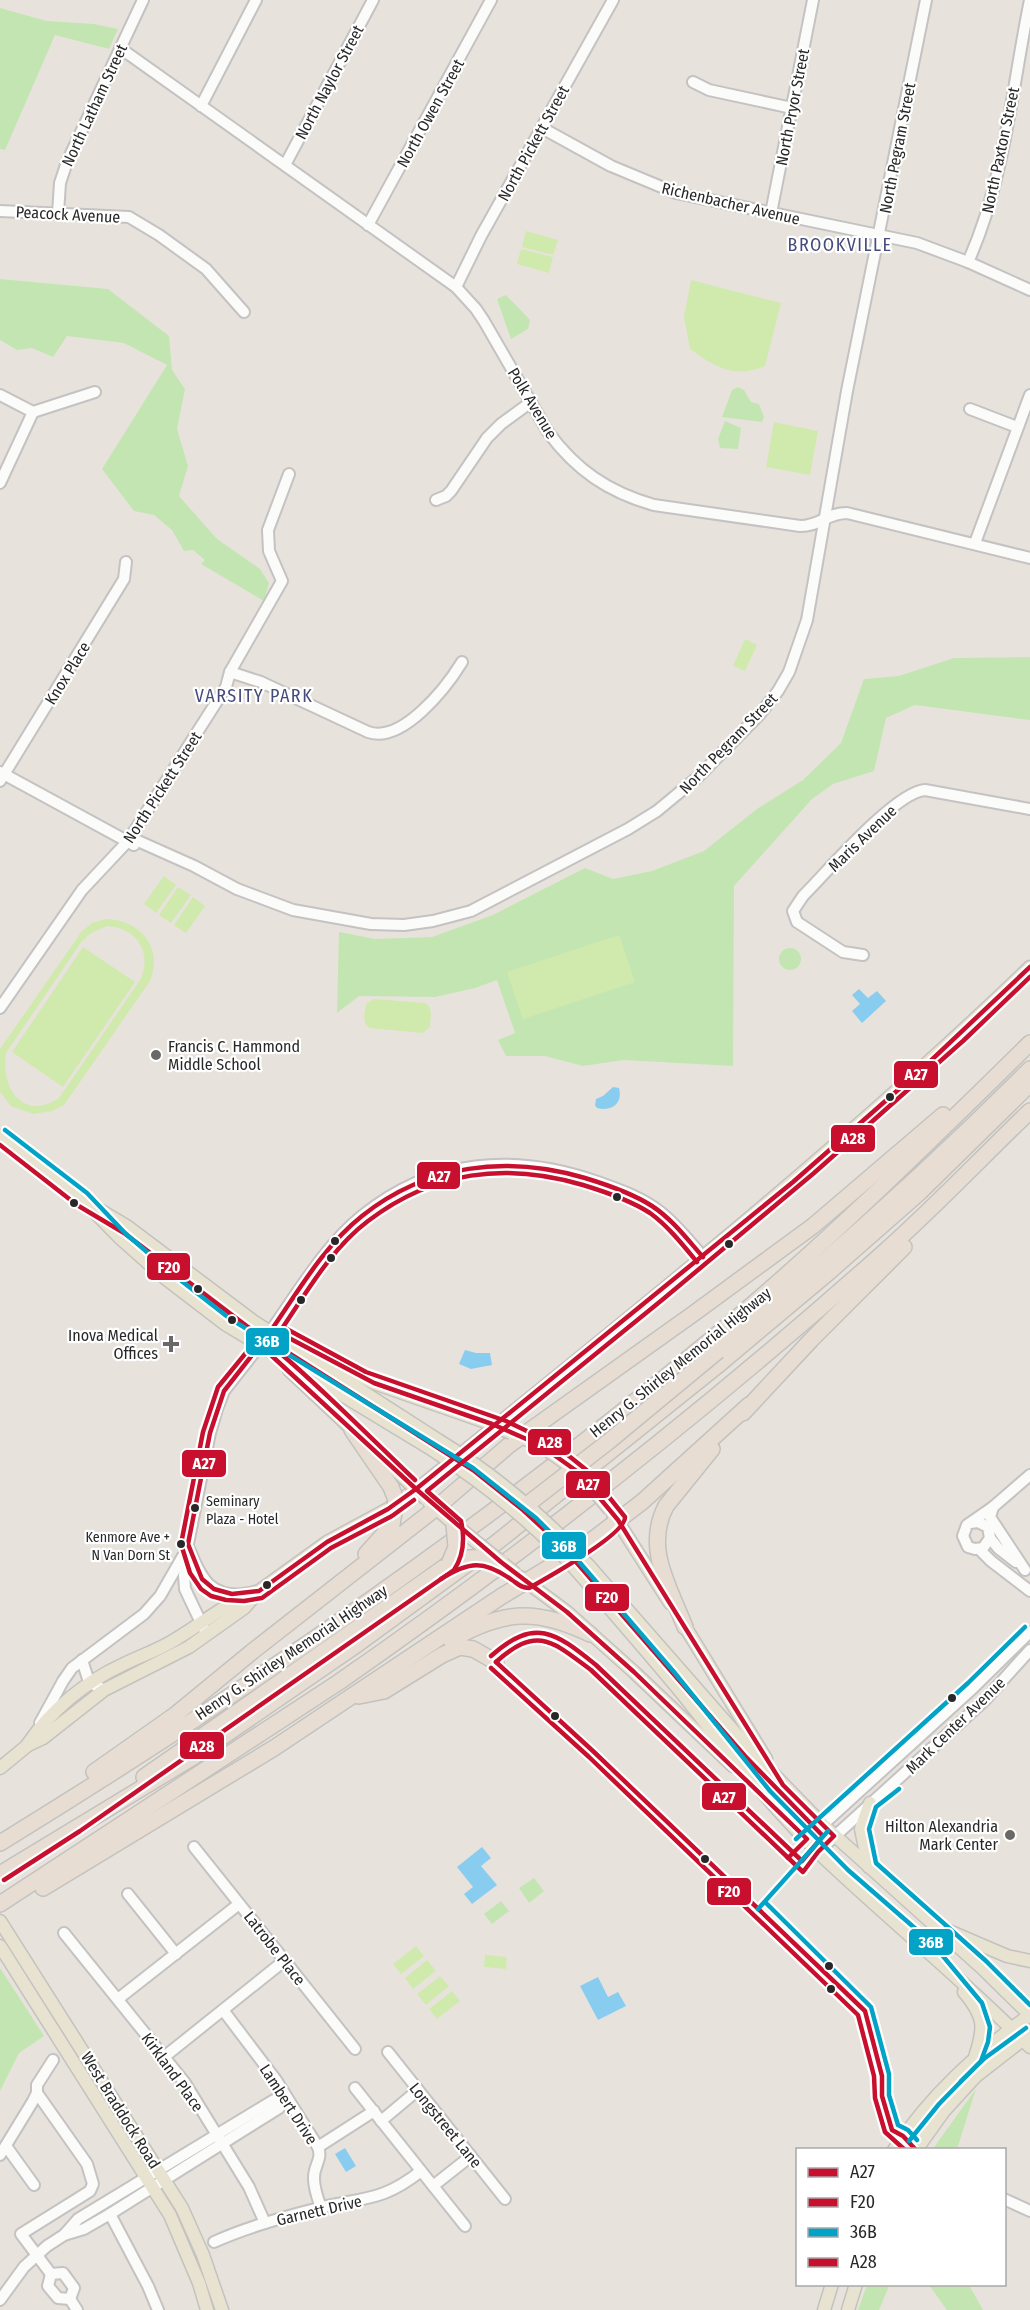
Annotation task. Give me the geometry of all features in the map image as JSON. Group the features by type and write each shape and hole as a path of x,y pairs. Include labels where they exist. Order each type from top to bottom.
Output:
{"highway":[{"path":"65,1803 85,1778 175,1715 317,1601 431,1504 490,1460 516,1435 693,1314 813,1226 1030,1042"},
{"name":"Henry G. Shirley Memorial Highway","path":"0,1843 65,1803 342,1619 520,1490 648,1391 714,1338 830,1236 1030,1042"},
{"path":"523,1508 638,1418 836,1251 936,1160 1030,1069"},
{"path":"0,1874 150,1784 242,1724 403,1612 496,1543 717,1366 829,1272 920,1192 1030,1084"},
{"path":"0,1914 10,1901 348,1676 609,1483 884,1252 1030,1111"},
{"path":"10,1901 196,1796 350,1698 521,1578 583,1547 614,1515 673,1476 749,1405 1030,1117"},
{"path":"685,1627 659,1560 657,1526 673,1496 749,1405"},
{"path":"317,1601 377,1543 392,1525 395,1512 396,1500 391,1487 352,1430"},
{"path":"449,1564 456,1547 454,1524"},
{"path":"38,1851 449,1564 463,1558 473,1557 501,1563"},
{"path":"350,1698 465,1632 503,1619 532,1615 552,1618 590,1634"},
{"path":"350,1698 384,1691 442,1655 460,1647 473,1649 496,1662"}],"main road":[{"path":"0,1768 28,1745 43,1738 104,1690 178,1654 243,1608 259,1591 327,1542 388,1509 426,1482 703,1257 893,1095 1030,967"},
{"path":"0,1136 82,1199 128,1227 266,1328 433,1443"},
{"path":"82,1199 120,1238 225,1324 433,1443 477,1464 523,1508 562,1537 584,1570 764,1796"},
{"path":"120,1238 128,1227"},
{"path":"266,1328 374,1383 483,1421 540,1445 578,1472 614,1515 736,1712 843,1875 1012,2028 1028,2039 975,2076 944,2111 917,2148"},
{"path":"260,1345 303,1382 431,1504 501,1563 567,1612 634,1672 764,1796 814,1833 834,1836 1030,2015 975,2057 933,2099 896,2148"},
{"path":"584,1570 783,1785"},
{"path":"28,1745 37,1731 58,1709 90,1683 120,1665 163,1647 238,1599 259,1591"},
{"path":"668,1677 824,1845"},
{"path":"869,1867 861,1829 870,1803"},
{"name":"West Braddock Road","path":"0,1921 162,2175 194,2232 222,2310"},
{"path":"933,1924 1007,1956 1030,1961"},
{"name":"West Braddock Road","path":"0,1946 170,2215 207,2310"},
{"path":"926,1948 976,2007 980,2015 983,2026 975,2057"},
{"path":"824,2310 831,2286"},
{"path":"848,2310 855,2286"}],"street":[{"name":"North Latham Street","path":"58,213 60,183 67,162 143,0"},
{"path":"201,106 256,0"},
{"name":"North Naylor Street","path":"285,165 373,0"},
{"name":"North Owen Street","path":"368,225 491,0"},
{"name":"North Pickett Street","path":"456,287 481,236 613,0"},
{"name":"North Pryor Street","path":"771,213 813,0"},
{"name":"North Pegram Street","path":"1,776 147,852 160,852 194,866 237,889 277,905 305,913 371,924 404,925 434,921 471,910 491,901 628,829 657,811 698,777 760,714 778,691 799,648 807,620 839,435 926,0"},
{"name":"North Paxton Street","path":"968,262 979,239 993,193 1030,0"},
{"name":"Polk Avenue","path":"120,48 456,287 476,309 548,432 575,464 602,484 632,498 668,507 800,526 810,526 836,513 847,513 1030,558"},
{"path":"693,82 708,90 792,108"},
{"name":"Richenbacher Avenue","path":"542,128 621,170 666,189 917,243 968,262 1030,291"},
{"name":"Peacock Avenue","path":"0,211 114,215 135,219 206,269 244,312"},
{"path":"0,395 33,412 95,392"},
{"path":"975,543 1030,395"},
{"path":"436,500 451,491 492,432 531,402"},
{"path":"970,409 1017,427"},
{"path":"0,483 33,412"},
{"name":"North Pickett Street","path":"0,1008 82,890 128,842 226,687 231,672 282,581 269,551 268,530 290,474"},
{"name":"Knox Place","path":"1,776 124,579 126,561"},
{"path":"231,672 261,682 368,732 383,735 404,724 436,697 462,662"},
{"name":"Maris Avenue","path":"862,955 843,952 836,948 797,922 793,911 803,896 890,809 912,793 925,790 1030,809"},
{"path":"266,1328 330,1250 362,1216 408,1186 438,1174 472,1167 501,1164 543,1167 580,1176 630,1194 660,1211 703,1257"},
{"path":"207,1634 185,1589 184,1575 188,1545 210,1433 217,1409 224,1391 260,1345"},
{"path":"1030,1474 993,1507 970,1523 963,1532 964,1540 972,1548 980,1549 991,1561 1030,1591"},
{"path":"993,1507 990,1517 994,1526 1028,1572"},
{"path":"970,1523 985,1524 990,1531 990,1538 980,1549"},
{"path":"990,1538 998,1548 1028,1572"},
{"path":"188,1545 197,1570 209,1586 224,1593 259,1591"},
{"path":"28,1745 63,1681 82,1660 144,1614 160,1596 188,1545"},
{"path":"178,1566 177,1581 181,1600 193,1619 200,1623"},
{"name":"Mark Center Avenue","path":"814,1833 973,1688 1030,1632"},
{"name":"Mark Center Avenue","path":"824,1845 985,1700 1030,1650"},
{"path":"82,1660 90,1683 104,1690"},
{"name":"Latrobe Place","path":"194,1847 355,2049"},
{"path":"128,1894 176,1954"},
{"path":"118,1999 239,1904"},
{"name":"Kirkland Place","path":"64,1933 185,2083 249,2187 259,2205 265,2223"},
{"path":"164,2057 284,1961"},
{"name":"Lambert Drive","path":"223,2010 276,2080 318,2146 320,2158 314,2172 314,2181 321,2208"},
{"name":"Longstreet Lane","path":"388,2052 505,2199"},
{"path":"34,2185 3,2150 37,2093 37,2085 53,2060"},
{"path":"355,2088 465,2226"},
{"path":"381,2121 418,2090"},
{"path":"37,2093 87,2164 92,2178 92,2188 22,2232 22,2238 51,2274"},
{"path":"0,2300 24,2268 64,2235 78,2219 150,2182 219,2139 279,2108 286,2097"},
{"path":"318,2146 374,2111"},
{"path":"433,2186 471,2156"},
{"name":"Garnett Drive","path":"214,2242 241,2230 265,2223 385,2194 421,2171"},
{"path":"64,2235 84,2229 110,2214 150,2182"},
{"path":"1006,2199 1030,2211"},
{"path":"110,2214 158,2310"},
{"path":"51,2274 63,2274 74,2289 70,2299"},
{"path":"51,2274 48,2286 58,2298 70,2299"},
{"path":"70,2299 77,2310"}],"green space":[{"path":"0,8 47,21 94,24 118,29 109,49 55,35 5,150 0,149"},
{"path":"526,231 558,240 553,255 522,247"},
{"path":"521,249 553,257 549,273 517,264"},
{"path":"0,279 108,289 169,336 172,370 185,389 177,429 188,466 179,496 217,539 260,569 269,583 264,601 201,564 205,560 193,550 184,551 172,530 154,515 134,511 102,469 167,365 124,343 67,336 53,357 32,348 17,350 0,340"},
{"path":"691,280 781,303 765,366 744,371 725,369 690,349 684,317"},
{"path":"506,295 530,320 528,329 511,339 497,299"},
{"path":"738,387 744,390 751,402 759,404 764,417 762,422 722,417 732,390"},
{"path":"725,421 741,428 738,449 720,448 718,439"},
{"path":"774,422 818,431 810,475 766,467"},
{"path":"745,639 757,645 745,671 733,666"},
{"path":"1030,657 1030,720 915,705 886,718 874,771 833,784 812,799 734,886 733,1066 624,1060 583,1066 545,1056 506,1056 498,1040 515,1033 497,980 475,988 435,997 359,996 337,1013 339,932 375,939 432,937 493,915 585,868 613,879 652,871 704,851 757,809 803,780 841,743 864,679 899,676 954,658"},
{"path":"164,876 176,885 156,913 144,904"},
{"path":"178,887 191,895 171,923 159,915"},
{"path":"193,897 205,906 186,933 174,925"},
{"path":"105,919 117,920 128,924 146,937 154,957 150,981 64,1105 52,1111 33,1114 11,1106 0,1092 0,1049 82,931 92,923","holes":["107,926 127,931 140,944 145,960 140,980 59,1098 47,1104 36,1106 26,1104 11,1090 5,1066 6,1053 82,941 91,933"]},
{"path":"619,935 635,982 523,1019 507,972"},
{"path":"83,947 135,982 63,1087 12,1052"},
{"path":"790,948 798,951 801,959 798,967 790,970 782,967 779,959 782,951"},
{"path":"374,999 425,1003 431,1010 430,1027 423,1033 370,1028 365,1023 364,1014 366,1004"},
{"path":"534,1878 544,1891 529,1903 519,1888"},
{"path":"501,1901 509,1911 492,1924 484,1914"},
{"path":"416,1946 424,1956 401,1974 393,1964"},
{"path":"485,1955 507,1957 506,1969 484,1967"},
{"path":"427,1960 436,1971 413,1989 405,1978"},
{"path":"0,1968 44,2036 19,2053 0,2091"},
{"path":"440,1976 449,1986 426,2005 417,1994"},
{"path":"452,1991 460,2001 437,2019 429,2009"},
{"path":"976,2089 957,2148 934,2148"},
{"path":"866,2286 889,2286 879,2310 858,2310"},
{"path":"930,2286 970,2286 983,2310 947,2310"}],"water":[{"path":"859,989 868,998 877,991 886,1001 862,1023 852,1011 860,1004 852,995"},
{"path":"613,1087 619,1088 618,1102 607,1109 597,1108 596,1099"},
{"path":"465,1350 490,1353 492,1365 471,1369 459,1364"},
{"path":"482,1847 491,1858 481,1866 497,1885 472,1904 464,1894 473,1887 457,1867"},
{"path":"598,1977 608,1997 618,1992 626,2006 598,2020 580,1986"},
{"path":"345,2148 356,2166 346,2172 335,2154"}],"transit line":[{"name":"A27","path":"416,1489 793,1182 923,1068 1030,967"},
{"name":"A28","path":"4,1880 80,1831 454,1570 463,1547 461,1521 427,1491 814,1173 963,1041 1030,977"},
{"name":"36B","path":"5,1130 87,1193 125,1233 229,1318 473,1468 536,1518 575,1557 674,1672 770,1791 848,1870 932,1943 982,2003 990,2027 988,2042 981,2061 939,2104 909,2141"},
{"name":"F20","path":"0,1145 77,1205 124,1233 248,1327 473,1470 523,1510 563,1547 745,1756 823,1836 802,1861 596,1665 556,1637 533,1633 520,1636 491,1656"},
{"name":"A27","path":"496,1662 510,1651 534,1641 544,1641 565,1651 591,1670 803,1872 834,1836 783,1785 618,1520 578,1472 540,1445 492,1424 374,1383 272,1329 324,1255 362,1216 387,1198 413,1185 441,1175 469,1169 497,1166 526,1167 556,1171 611,1187 636,1197 659,1211 703,1257"},
{"name":"A28","path":"441,1579 460,1569 476,1565 493,1569 520,1586 529,1588 599,1545 622,1525 625,1517 589,1472 554,1444 506,1421 366,1372 283,1327 332,1257 368,1221 418,1191 444,1182 498,1173 554,1178 626,1200 657,1218 697,1262"},
{"name":"A28","path":"414,1500 392,1516 331,1548 262,1598 244,1601 211,1596 201,1589 190,1573 181,1544 203,1432 218,1387 258,1338 309,1378 415,1480"},
{"name":"A27","path":"260,1345 416,1489 388,1509 327,1542 259,1591 232,1594 214,1589 202,1579 188,1544 210,1433 224,1391 260,1345"},
{"name":"A27","path":"416,1489 501,1562 567,1612 634,1672 807,1839 788,1858"},
{"name":"36B","path":"796,1839 968,1683 1025,1627"},
{"name":"A27","path":"496,1662 594,1752 865,2011 882,2076 882,2096 892,2130 903,2136 914,2148"},
{"name":"F20","path":"491,1668 589,1757 858,2015 874,2076 875,2098 885,2132 903,2148"},
{"name":"36B","path":"899,1789 876,1807 869,1829 876,1863 986,1961 1030,2005"},
{"name":"36B","path":"758,1909 828,1831"},
{"name":"36B","path":"765,1902 871,2007 889,2074 889,2095 898,2125 908,2130 917,2140"},
{"name":"36B","path":"961,2081 985,2058 1026,2028"}],"place":[{"name":"Francis C. Hammond Middle School","path":"156,1055"},
{"name":"Inova Medical Offices","path":"171,1344"},
{"name":"Seminary Plaza - Hotel","path":"195,1508"},
{"name":"Kenmore Ave + N Van Dorn St","path":"181,1544"},
{"name":"Hilton Alexandria Mark Center","path":"1010,1835"}],"district":[{"name":"BROOKVILLE","path":"840,245"},
{"name":"VARSITY PARK","path":"254,696"}]}
